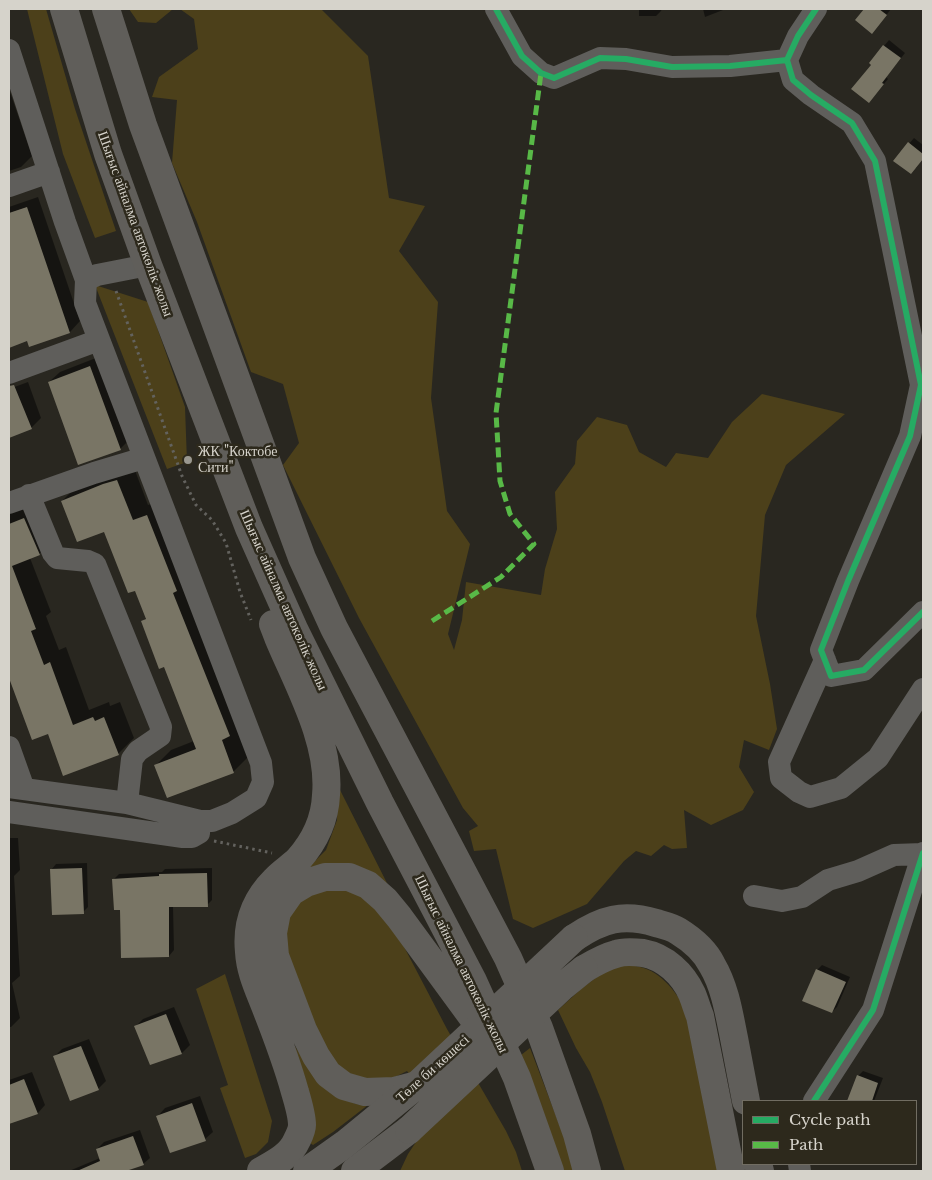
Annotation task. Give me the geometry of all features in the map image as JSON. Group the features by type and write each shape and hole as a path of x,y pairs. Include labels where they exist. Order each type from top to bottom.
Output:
{"main road":[{"name":"Шығыс айналма автокөлік жолы","path":"64,9 108,154 148,265 249,528 294,629 380,803 473,981 528,1104 550,1171"},
{"path":"106,9 143,125 302,558 334,628 508,958 539,1028 577,1134 587,1171"},
{"path":"249,528 267,606 278,637 316,725 323,752 326,775 326,796 322,819 311,844 296,862 276,878 263,893 254,910 248,930 252,972 289,1071 302,1126 298,1139 291,1151 269,1166"},
{"path":"417,1085 394,1091 365,1092 344,1086 328,1074 316,1056 303,1030 275,956 273,933 277,912 291,892 306,883 325,877 349,877 368,885 385,900 517,1078"},
{"name":"Төле би көшесі","path":"307,1171 345,1144 417,1085 574,938 589,928 609,920 629,917 676,929 698,947 712,964 728,1010 746,1100"},
{"name":"Төле би көшесі","path":"354,1171 409,1130 563,986 584,969 617,953 634,952 653,955 669,964 692,993 700,1016 731,1171"},
{"path":"539,1028 558,1056 581,1100 608,1171"},
{"path":"528,1104 531,1141 530,1171"},
{"path":"388,1171 391,1161 409,1130"},
{"path":"269,1166 299,1155 317,1158 328,1165 333,1171"}],"street":[{"path":"496,9 522,56 541,73 554,78 600,58 626,59 672,68 730,66 786,60"},
{"path":"816,9 798,36 786,60 793,80 852,124 875,161 920,385 910,436 848,581 821,650 831,676 864,670 923,612"},
{"path":"9,50 86,280 85,303 261,764 263,782 256,798 232,813 212,821 183,837 9,812"},
{"path":"9,186 49,172"},
{"path":"86,280 97,275 148,265"},
{"path":"9,373 99,340"},
{"path":"127,803 132,759 138,751 160,736 161,727 95,564 88,561 57,558 19,499 144,458"},
{"path":"825,660 780,762 781,778 799,792 810,797 841,788 878,758 923,689"},
{"path":"9,747 17,788 127,803 196,829"},
{"path":"754,896 782,901 802,897 828,880 858,871 894,855 923,854 873,1010 815,1100"}],"path":[{"path":"196,829 275,854"}],"shaded area":[{"path":"27,9 46,9 75,109 116,231 95,238 63,154"},
{"path":"129,9 173,9 156,23 138,22"},
{"path":"180,9 321,9 368,56 389,198 425,206 399,251 438,302 431,398 447,511 470,544 448,634 454,650 462,620 466,582 541,595 545,569 557,529 555,492 575,464 577,441 597,417 627,425 639,452 666,467 676,453 708,458 732,422 762,394 845,414 786,465 765,515 756,616 777,729 769,750 744,740 739,767 754,792 743,810 711,825 684,810 687,848 672,849 664,845 651,856 636,851 624,861 587,904 533,928 513,919 496,849 474,851 469,831 478,826 463,808 359,618 283,465 299,443 283,384 251,372 197,222 172,163 177,100 152,97 159,77 198,49 194,19"},
{"path":"95,285 148,302 185,407 187,462 167,469"},
{"path":"338,786 394,897 305,871 326,850 337,820"},
{"path":"315,889 362,892 390,920 447,1029 506,1131 522,1171 400,1171 416,1142 442,1116 407,1071 389,1080 364,1080 344,1073 329,1057 314,1025 288,954 285,936 292,907"},
{"path":"619,966 633,966 652,971 671,988 686,1010 719,1171 625,1171 590,1072 558,1010 602,973"},
{"path":"225,974 272,1121 268,1142 256,1154 245,1158 220,1088 228,1085 196,989"},
{"path":"286,1033 311,1071 339,1097 356,1104 368,1105 313,1145 310,1143"},
{"path":"530,1048 577,1171 564,1171 521,1055"}],"building":[{"path":"864,9 879,9 887,15 872,34 855,20"},
{"path":"883,45 901,58 869,103 851,89 871,65 869,63"},
{"path":"908,142 923,154 923,159 911,174 893,161"},
{"path":"27,207 70,333 29,347 27,341 9,348 9,213"},
{"path":"90,366 121,450 78,465 48,382"},
{"path":"14,385 32,429 9,438 9,386"},
{"path":"117,480 133,520 147,515 177,591 173,593 230,736 222,740 234,773 167,798 154,765 196,749 164,667 159,669 141,621 146,619 135,591 128,593 104,532 77,542 61,501"},
{"path":"24,518 40,555 12,566 36,629 31,631 44,665 50,662 73,725 93,717 95,721 104,717 119,755 63,776 48,734 32,740 9,678 9,524"},
{"path":"82,868 84,914 52,915 50,869"},
{"path":"207,873 208,907 169,907 169,957 121,958 120,910 114,910 112,879 159,876 159,874"},
{"path":"816,969 846,982 832,1013 802,1001"},
{"path":"166,1014 182,1054 150,1065 134,1026"},
{"path":"81,1046 99,1090 70,1101 53,1056"},
{"path":"857,1075 878,1083 872,1100 847,1100"},
{"path":"24,1079 38,1114 9,1124 9,1085"},
{"path":"192,1103 206,1141 170,1153 156,1116"},
{"path":"133,1136 144,1165 126,1171 77,1171 100,1161 96,1149"}],"marked path":[{"path":"432,621 501,577 534,544 510,514 500,481 496,413 541,73"}],"cycle path":[{"path":"496,9 522,56 541,73 554,78 600,58 626,59 672,67 730,66 787,60"},
{"path":"816,9 798,36 787,60 793,80 811,95 852,123 875,161 921,385 910,436 848,581 821,650 831,676 864,670 923,612"},
{"path":"815,1100 873,1010 923,853"}],"place":[{"name":"ЖК \"Коктобе Сити\"","path":"188,460"}]}
